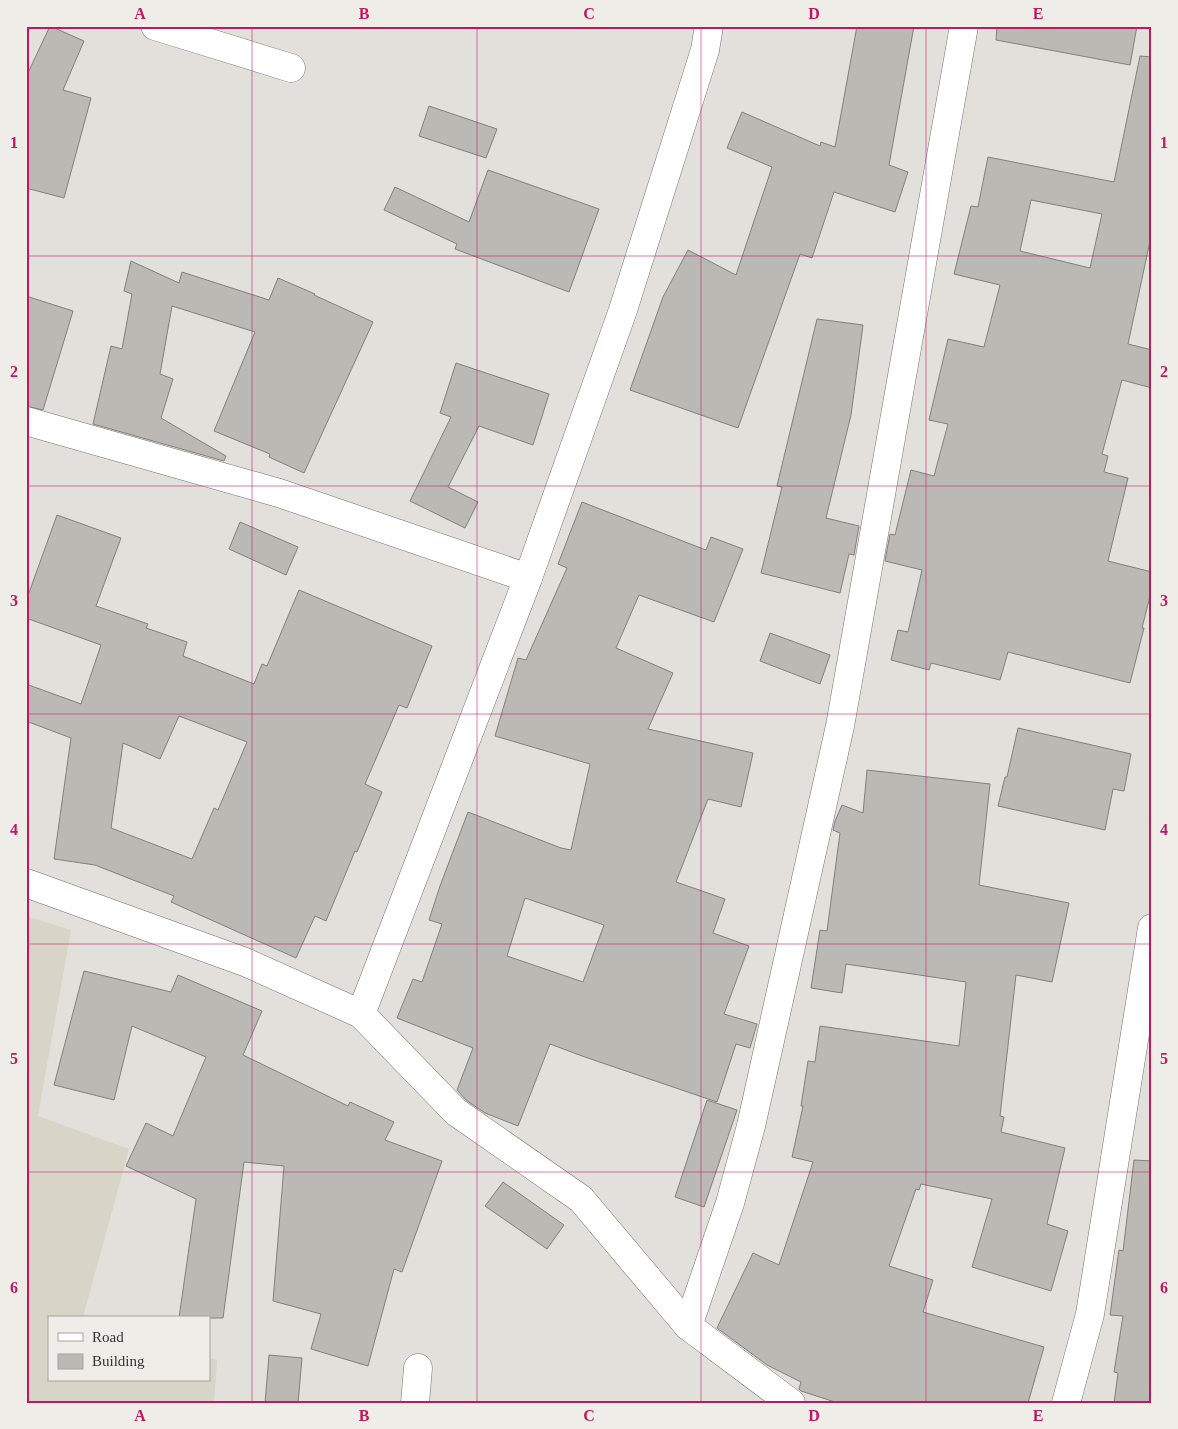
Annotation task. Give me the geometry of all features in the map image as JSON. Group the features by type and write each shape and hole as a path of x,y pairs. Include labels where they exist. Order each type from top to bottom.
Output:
{"street":[{"path":"154,26 291,68"},
{"path":"361,1014 528,578 623,310 705,50 708,26"},
{"path":"688,1326 730,1203 751,1126 840,726 964,26"},
{"path":"26,421 279,493 528,578"},
{"path":"26,884 244,962 361,1014 456,1112 581,1199 688,1326 791,1403"},
{"path":"1066,1403 1090,1314 1152,928"},
{"path":"415,1403 418,1368"}],"shaded area":[{"path":"26,916 71,930 38,1116 129,1149 83,1316 48,1316 48,1382 210,1382 210,1358 217,1360 214,1403 26,1403"}],"building":[{"path":"50,26 84,41 63,90 91,98 64,198 26,188 26,77"},
{"path":"857,26 914,26 889,165 908,172 895,212 834,192 812,258 800,254 738,428 630,390 663,297 688,250 736,275 772,167 727,148 742,112 820,146 821,142 835,147"},
{"path":"997,26 1137,26 1130,65 996,40"},
{"path":"1140,56 1152,57 1152,232 1128,344 1152,350 1152,388 1122,380 1102,454 1108,456 1104,472 1128,478 1108,561 1152,572 1152,588 1130,683 1008,652 1000,680 931,663 929,670 891,660 898,630 908,632 922,570 885,561 890,534 895,535 911,470 934,476 948,424 929,420 948,339 984,347 1000,285 954,274 971,206 978,207 988,157 1114,182","holes":["1031,200 1102,214 1090,268 1020,251"]},
{"path":"429,106 497,129 486,158 419,136"},
{"path":"488,170 599,209 569,292 455,249 457,244 384,210 395,187 469,222"},
{"path":"131,261 179,283 182,272 269,300 278,278 373,322 304,473 269,457 270,454 214,431 255,332 172,306 160,374 173,379 161,418 226,456 224,461 93,424 111,346 122,349 132,294 124,291"},
{"path":"26,296 73,311 43,410 26,406"},
{"path":"817,319 863,325 851,415 826,518 859,526 854,555 849,554 840,593 761,573 782,487 777,486"},
{"path":"456,363 549,394 533,445 479,426 448,487 478,502 465,528 410,501 451,417 440,413"},
{"path":"582,502 706,550 711,537 743,549 714,622 639,595 616,648 673,673 648,729 753,753 741,807 708,799 676,882 725,899 713,933 749,946 724,1014 757,1024 750,1048 736,1044 717,1102 550,1044 518,1126 485,1113 466,1100 457,1090 473,1048 397,1018 413,979 422,982 442,924 429,920 468,812 561,848 571,850 590,764 495,736 518,658 526,660 567,568 558,564","holes":["525,898 604,925 583,982 507,956"]},
{"path":"57,515 121,538 96,606 148,624 146,628 187,642 183,656 254,684 262,664 267,666 299,590 432,646 407,708 399,705 365,784 382,792 357,852 355,851 326,921 315,916 296,958 171,902 174,896 95,865 54,859 71,738 26,721 26,684 81,704 101,645 26,618 26,601","holes":["179,716 247,742 218,810 214,808 192,859 111,828 123,743 160,759"]},
{"path":"240,522 298,547 286,575 229,549"},
{"path":"770,633 830,655 820,684 760,661"},
{"path":"1018,728 1131,754 1124,791 1113,789 1105,830 998,806 1005,777 1007,777"},
{"path":"867,770 990,784 979,885 1069,903 1052,982 1016,975 1000,1116 1004,1117 1001,1132 1065,1148 1047,1224 1068,1231 1051,1291 972,1267 992,1199 921,1184 919,1190 916,1189 889,1266 933,1280 923,1312 1044,1347 1028,1403 838,1403 801,1391 799,1389 801,1382 767,1365 717,1328 753,1253 779,1265 813,1162 792,1157 803,1106 801,1106 808,1061 815,1062 820,1026 959,1046 966,982 846,964 842,993 811,988 820,930 827,931 840,833 833,830 835,821 842,805 863,813"},
{"path":"84,971 171,992 178,975 262,1011 243,1055 348,1106 350,1102 394,1122 385,1140 442,1161 402,1272 394,1269 368,1366 311,1349 321,1314 273,1301 284,1166 244,1162 223,1318 179,1316 196,1199 126,1166 146,1123 173,1136 206,1057 132,1026 114,1100 54,1085"},
{"path":"707,1100 737,1110 704,1207 675,1197"},
{"path":"1134,1160 1152,1161 1152,1403 1114,1403 1118,1373 1114,1372 1123,1316 1110,1315 1119,1250 1123,1251"},
{"path":"503,1182 564,1225 547,1249 485,1206"},
{"path":"269,1355 302,1358 298,1403 265,1403"}]}
